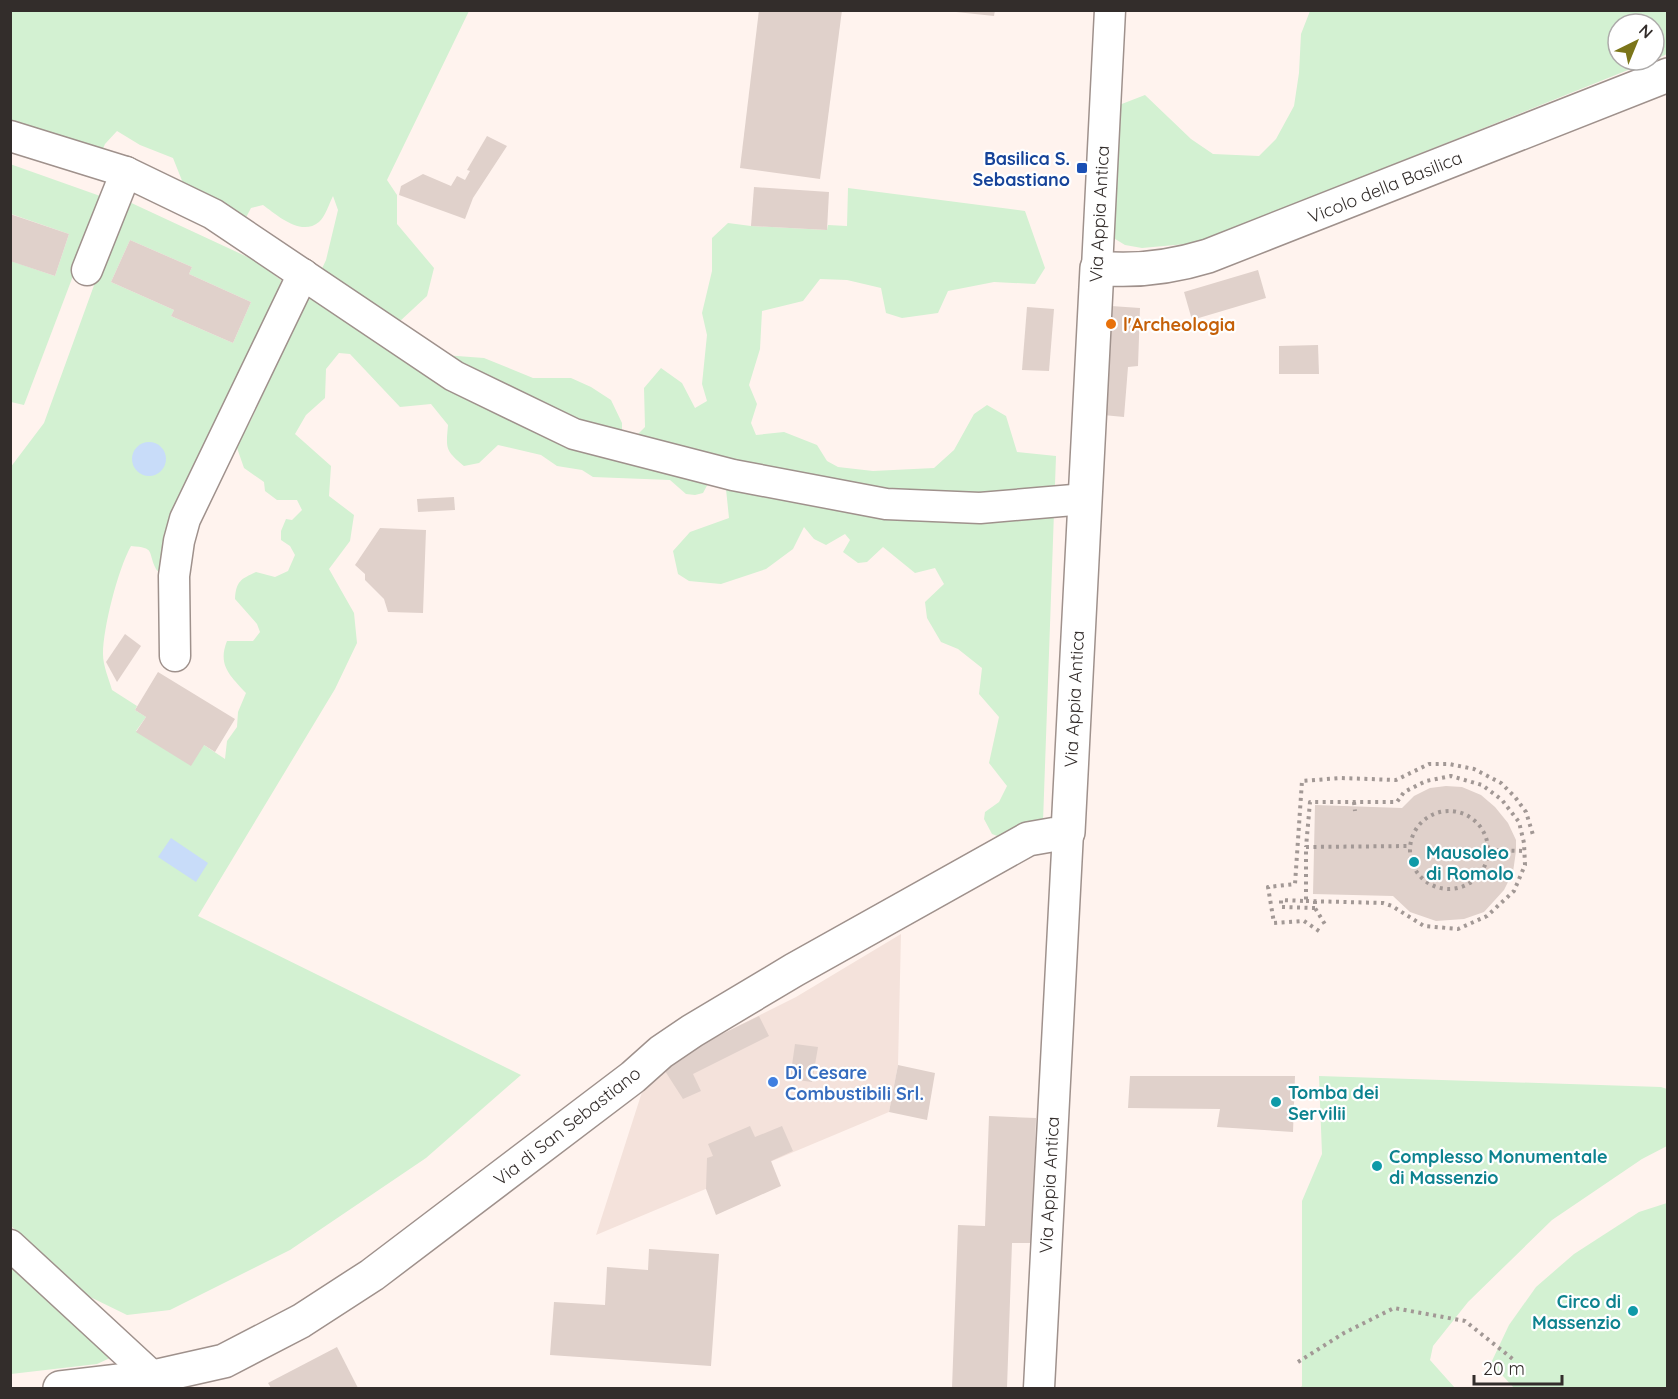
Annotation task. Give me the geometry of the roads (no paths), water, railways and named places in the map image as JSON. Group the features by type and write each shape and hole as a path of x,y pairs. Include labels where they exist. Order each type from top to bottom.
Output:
{"main road":[{"name":"Vicolo della Basilica","path":"1097,268 1124,270 1155,268 1208,256 1668,75"},
{"name":"Via Appia Antica","path":"1068,832 1097,268"},
{"name":"Via di San Sebastiano","path":"60,1389 153,1377 224,1361 301,1321 372,1275 633,1077 661,1052 692,1031 795,970 1028,839 1068,832"}],"street":[{"name":"Via Appia Antica","path":"1097,268 1110,10"},
{"path":"10,136 126,172 213,214 454,376 574,434 733,475 886,504 980,508 1085,499"},
{"path":"87,270 126,172"},
{"path":"175,656 174,576 185,519 303,274"},
{"name":"Via Appia Antica","path":"1039,1389 1068,832"},
{"path":"10,1245 153,1377"}],"water":[{"path":"149,442 161,447 166,459 161,471 149,476 137,471 132,459 137,447"},
{"path":"171,838 208,863 196,882 158,857"}],"place":[{"name":"Basilica S. Sebastiano","path":"1082,168"},
{"name":"l'Archeologia","path":"1111,324"},
{"name":"Mausoleo di Romolo","path":"1414,862"},
{"name":"Di Cesare Combustibili Srl.","path":"773,1082"},
{"name":"Tomba dei Servilii","path":"1276,1102"},
{"name":"Complesso Monumentale di Massenzio","path":"1377,1166"},
{"name":"Circo di Massenzio","path":"1633,1311"}]}
